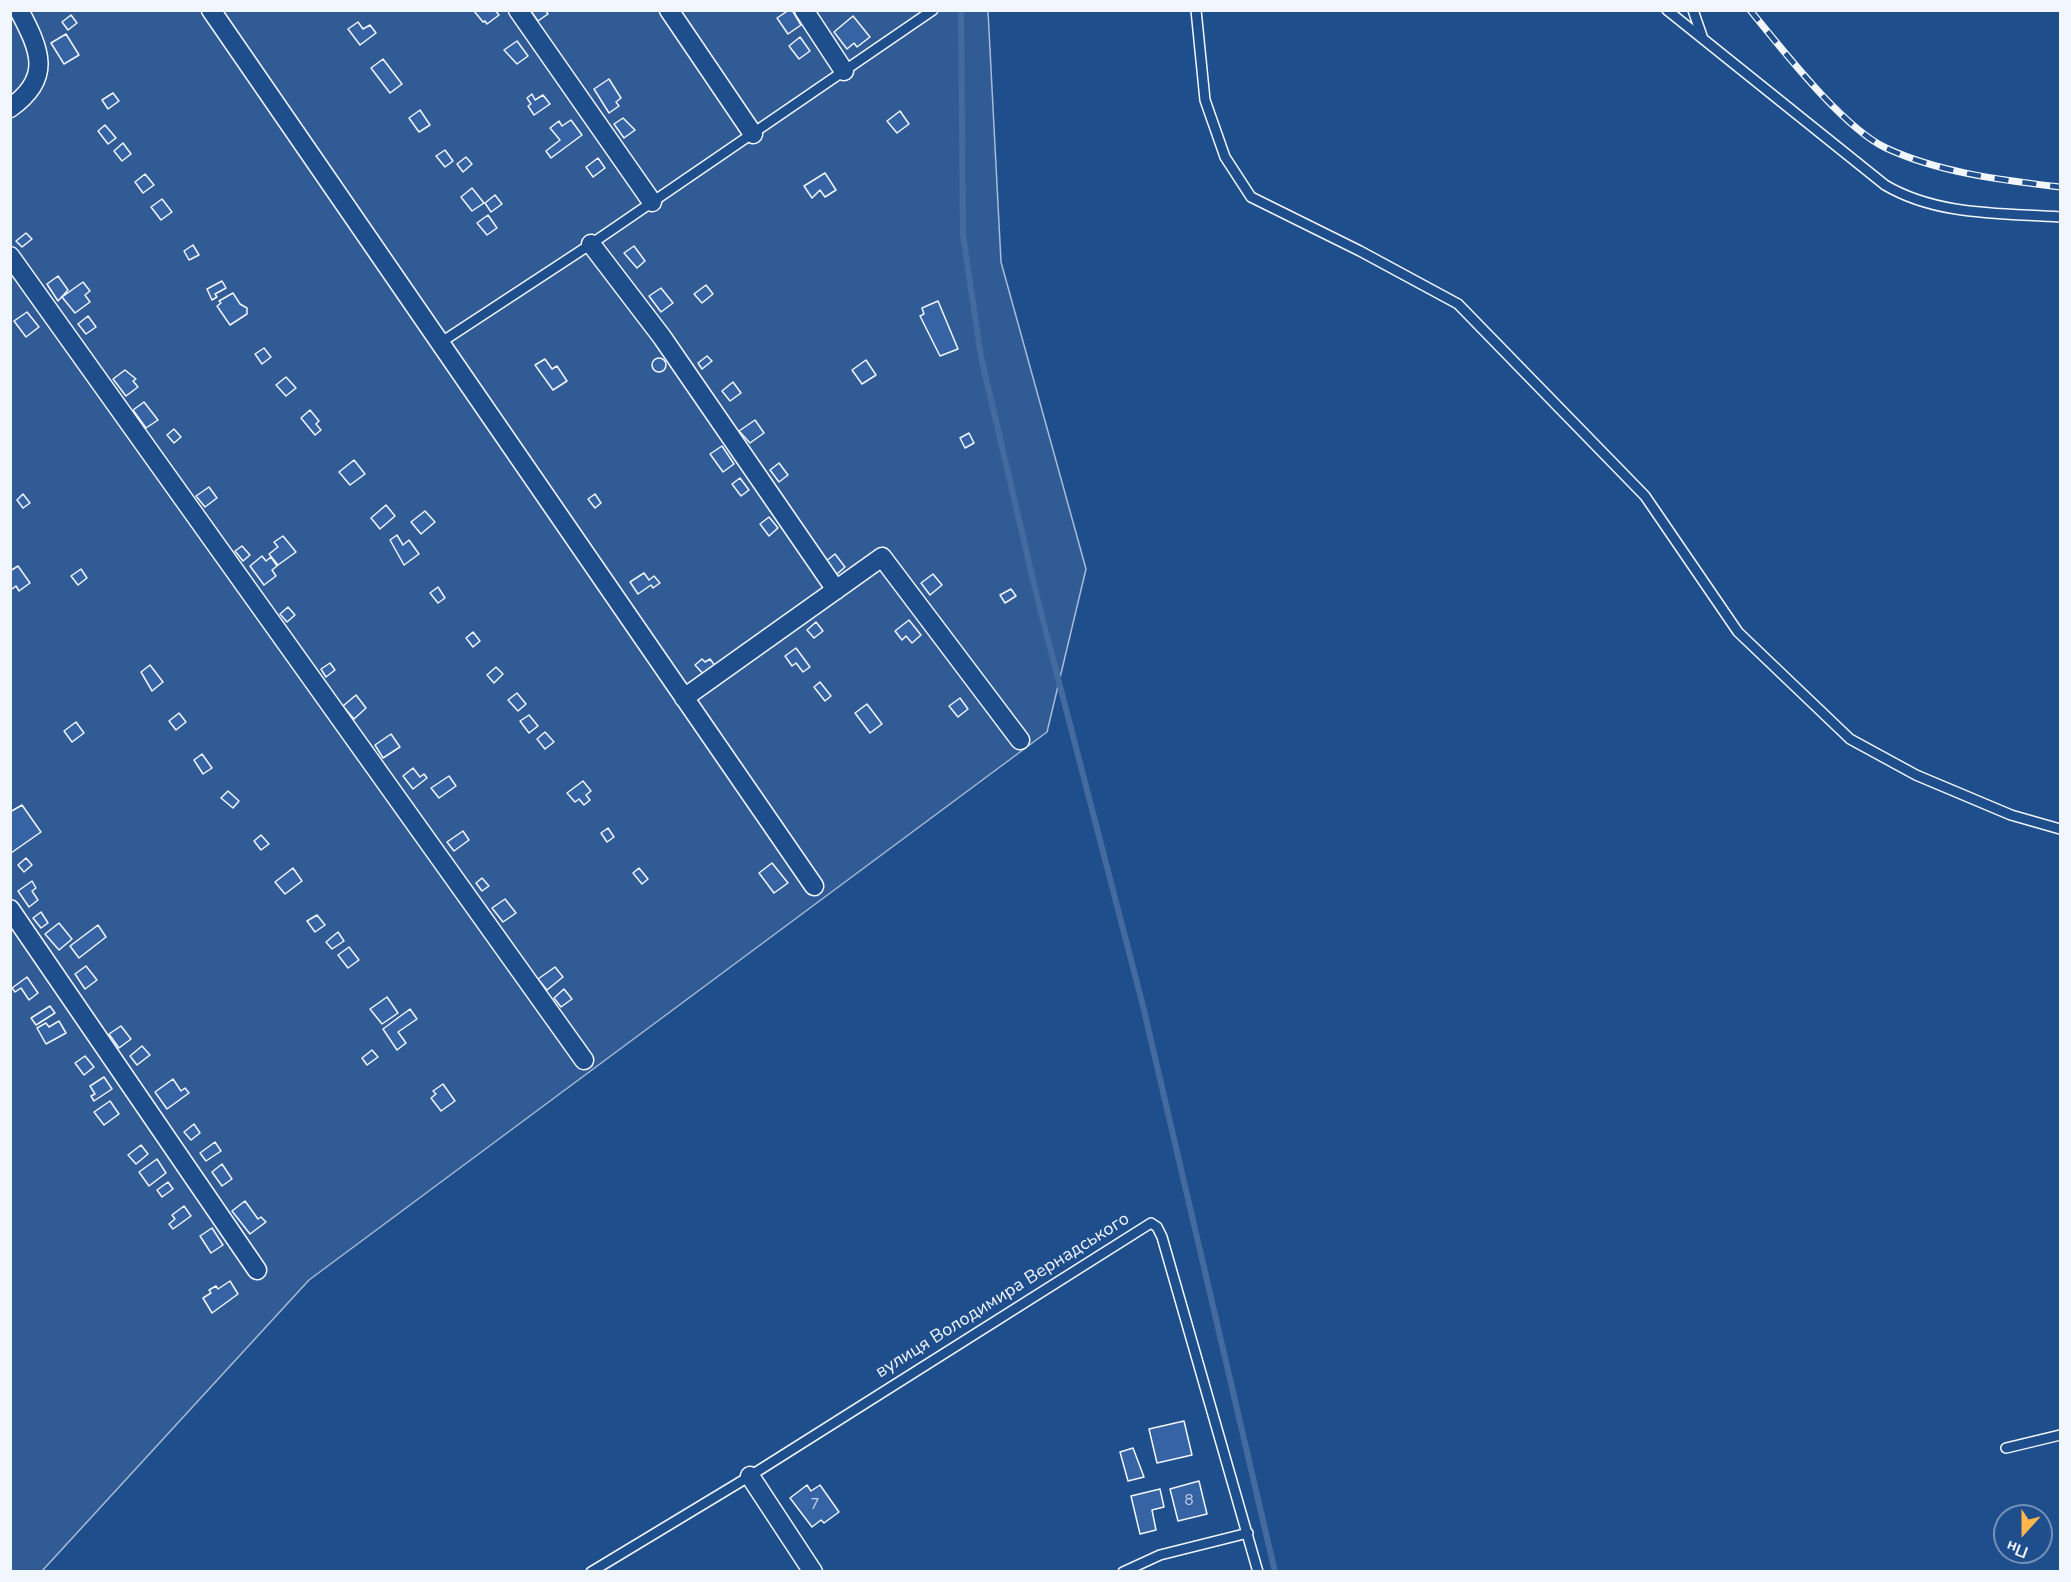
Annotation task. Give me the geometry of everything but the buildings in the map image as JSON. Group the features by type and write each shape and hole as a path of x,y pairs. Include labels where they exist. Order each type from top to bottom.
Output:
{"street":[{"path":"10,108 21,100 38,80 40,58 19,10"},
{"path":"211,10 814,886"},
{"path":"518,10 652,202"},
{"path":"669,10 753,134"},
{"path":"804,10 844,71"},
{"path":"591,244 662,337 836,590"},
{"path":"10,256 584,1060"},
{"path":"684,698 882,557 1020,740"},
{"path":"10,909 257,1269"},
{"path":"750,1476 813,1572"}],"lane":[{"path":"440,343 591,244 933,10"},
{"path":"1196,10 1205,100 1225,157 1251,197 1360,251 1458,304 1645,496 1738,632 1850,739 1916,774 2011,815 2061,829"},
{"path":"1667,10 1885,185 1905,197 1954,209 2061,217"},
{"path":"1693,10 1703,40"},
{"name":"вулиця Володимира Вернадського","path":"591,1572 750,1476 1151,1223 1157,1227 1162,1237 1258,1572"},
{"path":"2006,1448 2061,1435"},
{"path":"1123,1572 1160,1555 1248,1533"}],"shaded area":[{"path":"11,11 988,11 1001,262 1086,569 1047,732 309,1280 42,1571 11,1572"}],"waterway":[{"path":"961,10 963,235 981,357 1038,601 1143,1006 1275,1572"}],"railway":[{"path":"1750,10 1795,65 1832,105 1869,138 1886,148 1907,157 1949,169 2060,187"}]}
